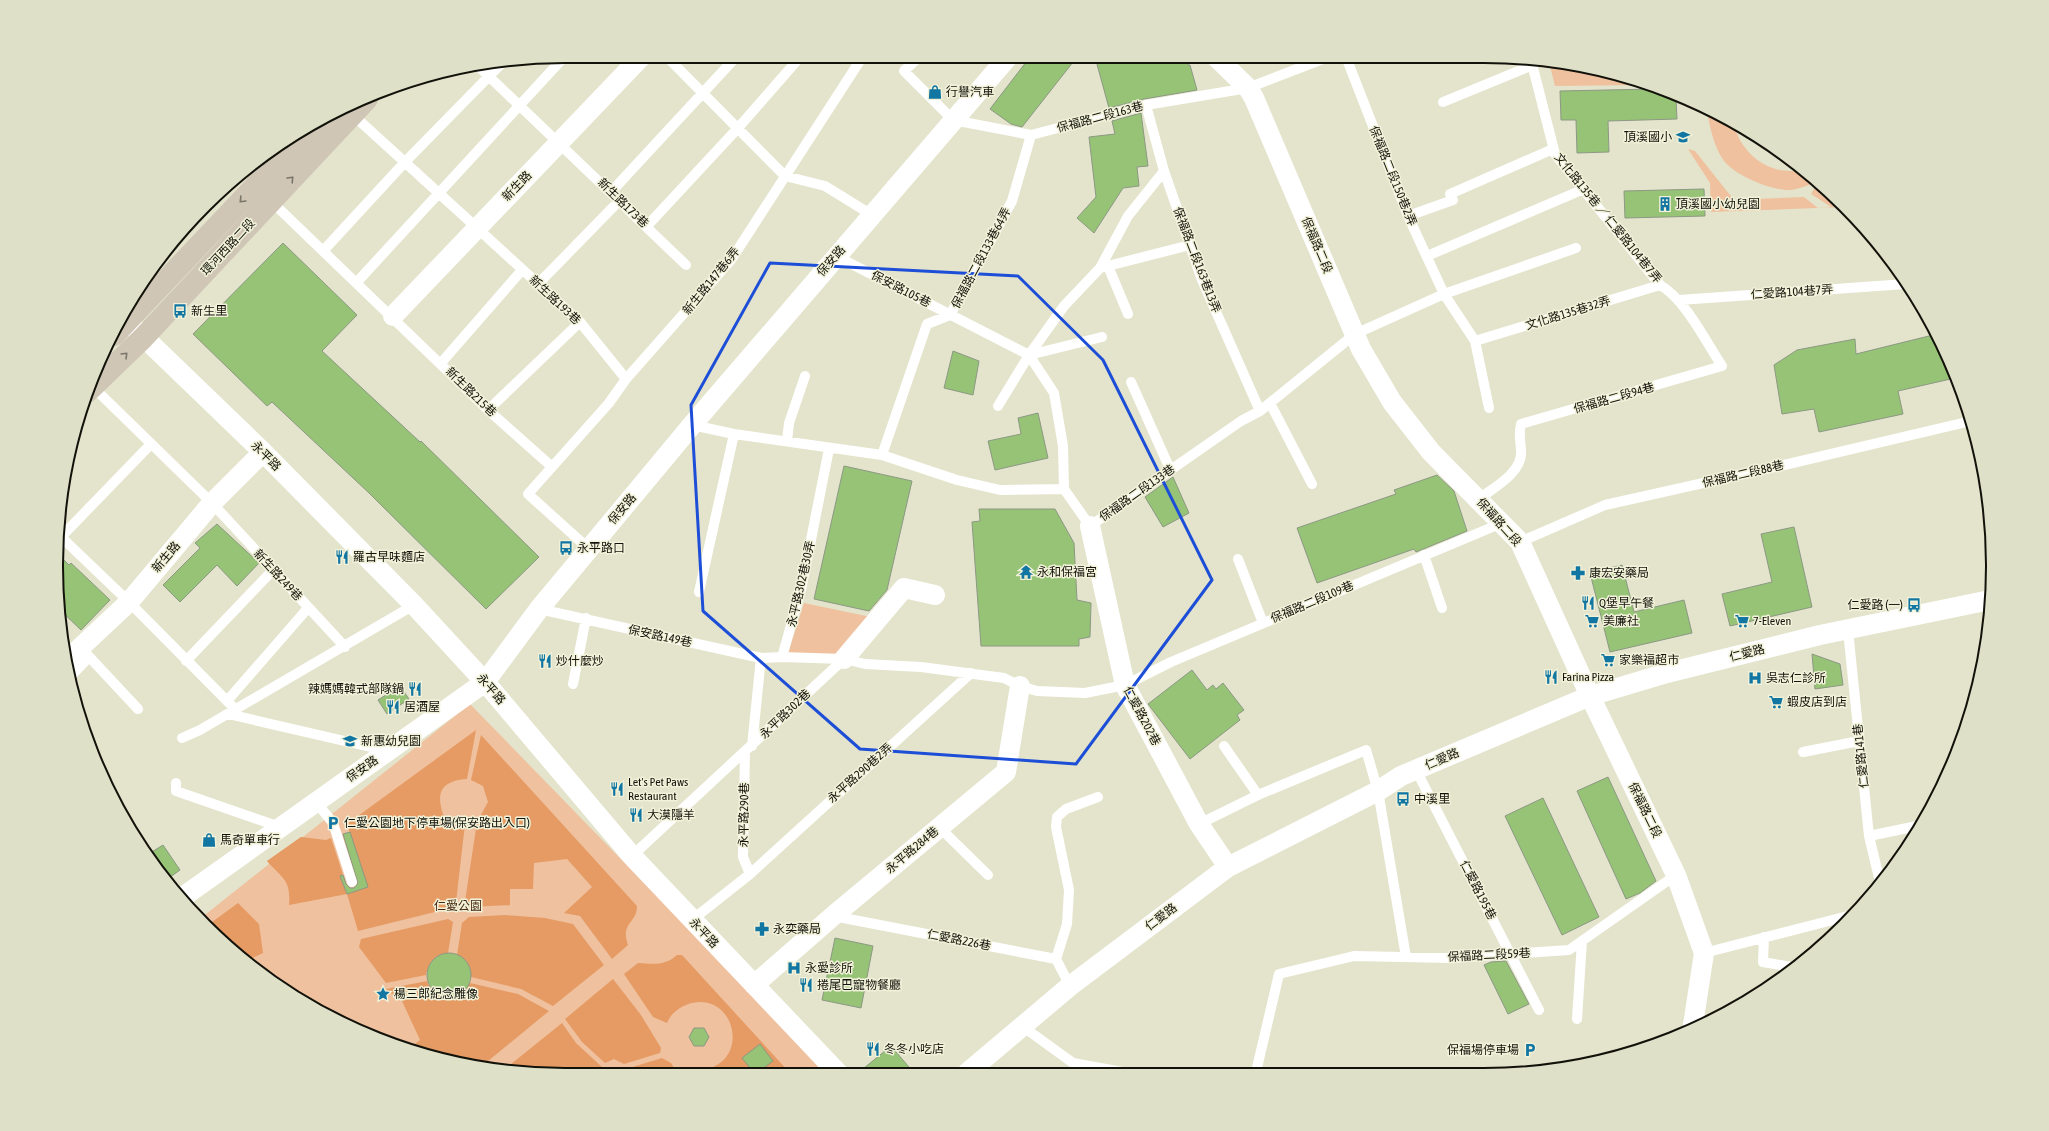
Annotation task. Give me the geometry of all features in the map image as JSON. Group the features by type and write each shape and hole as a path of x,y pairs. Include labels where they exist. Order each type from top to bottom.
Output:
{"main road":[{"name":"環河西路二段","path":"98,383 143,338 358,108"},
{"name":"環河西路二段","path":"126,322 300,139"}],"street":[{"name":"新生路","path":"393,316 635,63"},
{"name":"保安路","path":"186,895 485,682 539,609 692,425 1002,63"},
{"name":"保福路二段","path":"1222,63 1248,88 1254,98 1361,349 1392,402 1431,452 1520,542 1590,696 1676,874 1704,953 1693,1022"},
{"name":"永平路","path":"122,329 143,338 262,452 414,605 485,682 632,856 833,1068"},
{"name":"新生路","path":"79,655 129,602 212,504 262,452"},
{"name":"仁愛路202巷","path":"1090,526 1125,685 1199,824 1228,867"},
{"path":"844,659 904,588 935,595"},
{"name":"仁愛路","path":"972,1068 1070,986 1228,867 1378,791 1400,776 1590,696 1667,673 1848,630 1985,601"},
{"name":"永平路284巷","path":"754,985 833,916 1006,772 1020,686"}],"lane":[{"path":"357,282 558,63"},
{"path":"673,63 786,176 825,186 872,215"},
{"path":"611,192 731,63"},
{"path":"647,226 738,128 795,63"},
{"name":"新生路147巷6弄","path":"589,549 528,494 551,466 609,403 626,379 731,260 859,63"},
{"path":"913,63 904,71 953,120"},
{"name":"保福路二段163巷","path":"953,120 1031,135 1146,105 1248,88 1313,63"},
{"name":"保福路二段150巷2弄","path":"1348,63 1408,216 1444,294 1475,341"},
{"path":"1443,102 1526,65"},
{"name":"文化路135巷 ／ 仁愛路104巷7弄","path":"1533,66 1553,149 1660,285 1669,290 1679,300"},
{"path":"323,251 405,162 498,67"},
{"name":"新生路173巷","path":"483,70 620,200 686,265"},
{"name":"保福路二段163巷13弄","path":"1146,105 1164,171 1202,280 1260,411"},
{"name":"新生路193巷","path":"352,114 580,322 626,379"},
{"name":"保福路二段133巷64弄","path":"882,455 927,324 950,315 1012,201 1031,135"},
{"path":"1408,216 1453,200 1450,194 1553,149"},
{"path":"998,406 1029,355 1064,306 1104,267 1128,216 1164,171"},
{"path":"1427,256 1584,190"},
{"path":"538,284 620,200"},
{"name":"新生路215巷","path":"271,201 393,316 488,410 551,466"},
{"path":"1104,267 1190,245"},
{"name":"保福路二段133巷","path":"1064,489 1090,526 1241,421 1260,411 1355,334 1444,294 1576,248"},
{"name":"保安路105巷","path":"836,256 1029,355"},
{"path":"1104,267 1128,314"},
{"path":"441,363 522,270"},
{"name":"仁愛路104巷7弄","path":"1679,300 1900,284"},
{"name":"文化路135巷32弄","path":"1475,341 1660,285"},
{"name":"保福路二段94巷","path":"1479,499 1509,476 1518,466 1522,453 1518,435 1521,424 1722,366 1679,300"},
{"path":"488,410 580,322"},
{"path":"1029,355 1102,338"},
{"path":"1475,341 1489,408"},
{"path":"692,425 734,434 787,441 829,449 882,455 956,480 1000,490 1064,489 1063,446 1054,393 1029,355"},
{"path":"787,441 790,422 805,376"},
{"path":"1131,382 1170,470"},
{"name":"新生路249巷","path":"94,393 151,444 212,504 345,647"},
{"path":"1270,403 1312,484"},
{"name":"保福路二段88巷","path":"1520,542 1605,505 1784,465 1965,422"},
{"path":"699,592 734,434"},
{"path":"64,530 151,444"},
{"name":"永平路302巷30弄","path":"782,658 801,590 829,449"},
{"name":"保福路二段109巷","path":"1125,685 1171,662 1502,523"},
{"path":"64,540 129,602 227,701 232,712"},
{"path":"1424,555 1442,608"},
{"path":"1238,559 1263,623"},
{"path":"186,661 273,570"},
{"path":"182,738 232,712 345,647 414,605"},
{"path":"227,701 308,608"},
{"name":"保安路149巷","path":"539,609 586,618 626,630 761,658 782,658"},
{"path":"572,684 586,618"},
{"name":"仁愛路141巷","path":"1848,630 1870,836 1879,875"},
{"path":"74,668 79,655 138,708"},
{"name":"永平路290巷","path":"750,874 743,857 749,749 761,658"},
{"path":"782,658 844,659 865,664 901,665 971,673 1004,678 1020,686 1037,691 1085,693 1125,685"},
{"name":"永平路302巷","path":"632,856 749,749 844,659"},
{"name":"永平路290巷2弄","path":"750,874 971,673"},
{"path":"232,712 388,751"},
{"path":"1803,752 1859,741"},
{"path":"1224,746 1258,796"},
{"path":"1199,824 1289,781 1366,750 1378,791 1406,957"},
{"name":"仁愛路195巷","path":"1416,770 1539,1010"},
{"path":"176,783 176,791 280,827"},
{"path":"1070,986 1056,959 1067,924 1069,890 1056,827 1057,818 1066,809 1098,797"},
{"path":"316,802 333,823 352,882"},
{"path":"939,827 988,874"},
{"path":"1870,836 1913,827"},
{"path":"692,920 750,874"},
{"name":"保福路二段59巷","path":"1257,1068 1279,974 1354,956 1450,958 1569,950 1676,874"},
{"name":"仁愛路226巷","path":"833,916 1056,959"},
{"path":"1704,953 1842,917"},
{"path":"1764,937 1763,962 1782,969"},
{"path":"1577,1019 1582,941"},
{"path":"1022,1026 1073,1064 1098,1068"}],"highlighted area":[{"path":"770,263 1018,276 1103,360 1212,580 1076,764 860,749 703,611 691,405"}],"green space":[{"path":"1550,67 1614,80 1630,85 1555,86"},
{"path":"1708,116 1736,131 1742,144 1749,153 1767,166 1778,170 1794,171 1810,184 1791,190 1783,190 1755,182 1745,177 1724,161 1715,144"},
{"path":"1688,149 1695,151 1734,200 1804,197 1818,208 1711,212 1710,183"},
{"path":"1815,188 1833,205 1832,207 1834,205 1836,207 1819,208 1831,207 1811,194"},
{"path":"804,603 871,617 829,661 788,653"},
{"name":"仁愛公園","path":"470,704 824,1068 533,1067 500,1064 435,1051 373,1030 314,1001 286,983 234,943 205,915 269,864 267,861 303,837"}],"shaded area":[{"path":"476,730 467,779 449,783 441,792 440,798 446,822 465,824 456,902 447,909 358,931 347,894 368,887 347,824"},
{"path":"481,735 637,906 636,912 627,927 626,937 628,945 612,959 580,916 564,913 592,887 567,859 534,863 533,889 510,889 510,905 468,907 465,901 477,822 488,802 483,786 471,780"},
{"path":"301,837 326,840 331,838 343,875 340,876 347,894 289,905 289,890 285,880 267,861"},
{"path":"238,903 259,924 263,953 252,958 212,922"},
{"path":"505,915 545,918 573,924 604,965 553,1006 521,989 471,977 468,964 457,955 462,923 469,917"},
{"path":"448,919 453,922 448,953 439,955 430,963 426,975 386,983 359,947 361,939"},
{"path":"677,955 682,955 785,1068 707,1068 715,1066 727,1056 732,1043 732,1029 727,1016 717,1007 703,1002 686,1005 675,1012 667,1023 653,1017 624,974 638,963 663,963"},
{"path":"613,979 641,1015 661,1048 660,1053 624,1064 614,1059 605,1063 582,1042 565,1019"},
{"path":"427,981 430,988 435,993 447,997 460,993 470,983 518,994 549,1011 487,1062 435,1051 415,1044 420,1040 402,1001 386,989"},
{"path":"562,1023 576,1043 602,1067 566,1068 510,1065"},
{"path":"662,1058 671,1063 674,1068 629,1068"}],"building":[{"path":"1025,63 1072,63 1022,127 1011,124 990,109"},
{"path":"1097,63 1188,63 1188,65 1190,65 1197,90 1144,99 1109,108"},
{"path":"1643,89 1676,101 1677,119 1608,121 1609,152 1577,153 1576,120 1561,120 1560,91"},
{"path":"1141,113 1148,166 1137,167 1139,186 1123,188 1094,233 1077,218 1096,197 1089,137 1115,134 1112,121"},
{"name":"頂溪國小幼兒園","path":"1704,189 1705,216 1625,218 1624,191"},
{"path":"283,243 357,315 322,351 420,442 421,441 539,557 486,609 369,493 272,402 267,406 193,334"},
{"path":"1930,336 1950,379 1898,391 1903,414 1819,432 1814,409 1782,414 1774,365 1797,350 1855,339 1856,354"},
{"path":"953,351 979,361 973,395 944,388"},
{"path":"1038,413 1048,458 995,470 988,441 1021,434 1018,418"},
{"path":"844,466 912,481 887,590 869,611 814,599"},
{"path":"1437,475 1454,491 1467,531 1416,552 1414,549 1317,583 1297,528 1396,494 1394,490"},
{"path":"1173,477 1189,513 1163,527 1145,497"},
{"name":"永和保福宮","path":"979,509 1055,509 1074,543 1077,600 1091,603 1090,637 1079,639 1079,646 981,646 972,522 980,521"},
{"path":"217,524 259,563 237,586 217,565 180,602 163,585 200,548 195,543"},
{"path":"1794,527 1812,607 1730,626 1722,594 1772,582 1761,534"},
{"path":"63,559 69,565 71,563 110,600 81,630 66,615"},
{"path":"1622,565 1634,612 1684,600 1692,633 1610,652 1590,573"},
{"path":"1812,654 1840,664 1843,685 1815,689"},
{"path":"1192,670 1207,690 1213,685 1216,689 1223,683 1244,710 1237,715 1240,720 1190,759 1148,704"},
{"path":"400,686 409,699 387,714 378,700"},
{"path":"1608,777 1656,881 1640,893 1626,899 1577,791"},
{"path":"1543,798 1599,917 1562,935 1505,816"},
{"path":"350,832 368,887 347,894 340,876 343,875 346,884 350,888 354,888 358,883 343,834"},
{"path":"163,845 180,870 171,876 153,851"},
{"path":"835,938 873,946 861,1008 822,1000"},
{"path":"445,953 453,953 458,954 465,959 470,966 470,984 465,991 458,996 445,997 437,994 430,987 427,979 427,971 430,963 437,956"},
{"path":"1506,961 1529,1004 1508,1014 1484,965 1491,962"},
{"path":"694,1028 704,1028 709,1037 704,1046 694,1046 689,1037"},
{"path":"760,1044 773,1061 764,1068 750,1068 742,1058"},
{"path":"891,1046 910,1068 864,1068"}],"place":[{"name":"行譽汽車","path":"935,92"},
{"name":"頂溪國小","path":"1683,137"},
{"name":"頂溪國小幼兒園","path":"1665,204"},
{"name":"新生里","path":"180,311"},
{"name":"永平路口","path":"566,548"},
{"name":"羅古早味麵店","path":"342,557"},
{"name":"永和保福宮","path":"1026,572"},
{"name":"康宏安藥局","path":"1578,573"},
{"name":"Q堡早午餐","path":"1588,603"},
{"name":"仁愛路 (一)","path":"1914,605"},
{"name":"美廉社","path":"1592,621"},
{"name":"7-Eleven","path":"1742,621"},
{"name":"家樂福超市","path":"1608,660"},
{"name":"炒什麼炒","path":"545,661"},
{"name":"Farina Pizza","path":"1551,677"},
{"name":"吳志仁診所","path":"1755,678"},
{"name":"辣媽媽韓式部隊鍋","path":"415,689"},
{"name":"蝦皮店到店","path":"1776,702"},
{"name":"居酒屋","path":"393,707"},
{"name":"新惠幼兒園","path":"350,741"},
{"name":"Let's Pet Paws Restaurant","path":"617,789"},
{"name":"中溪里","path":"1403,799"},
{"name":"大漠隱羊","path":"636,815"},
{"name":"仁愛公園地下停車場(保安路出入口)","path":"333,823"},
{"name":"馬奇單車行","path":"209,840"},
{"name":"永奕藥局","path":"762,929"},
{"name":"永愛診所","path":"794,968"},
{"name":"捲尾巴寵物餐廳","path":"806,985"},
{"name":"楊三郎紀念雕像","path":"383,994"},
{"name":"冬冬小吃店","path":"873,1049"},
{"name":"保福場停車場","path":"1530,1050"}]}
